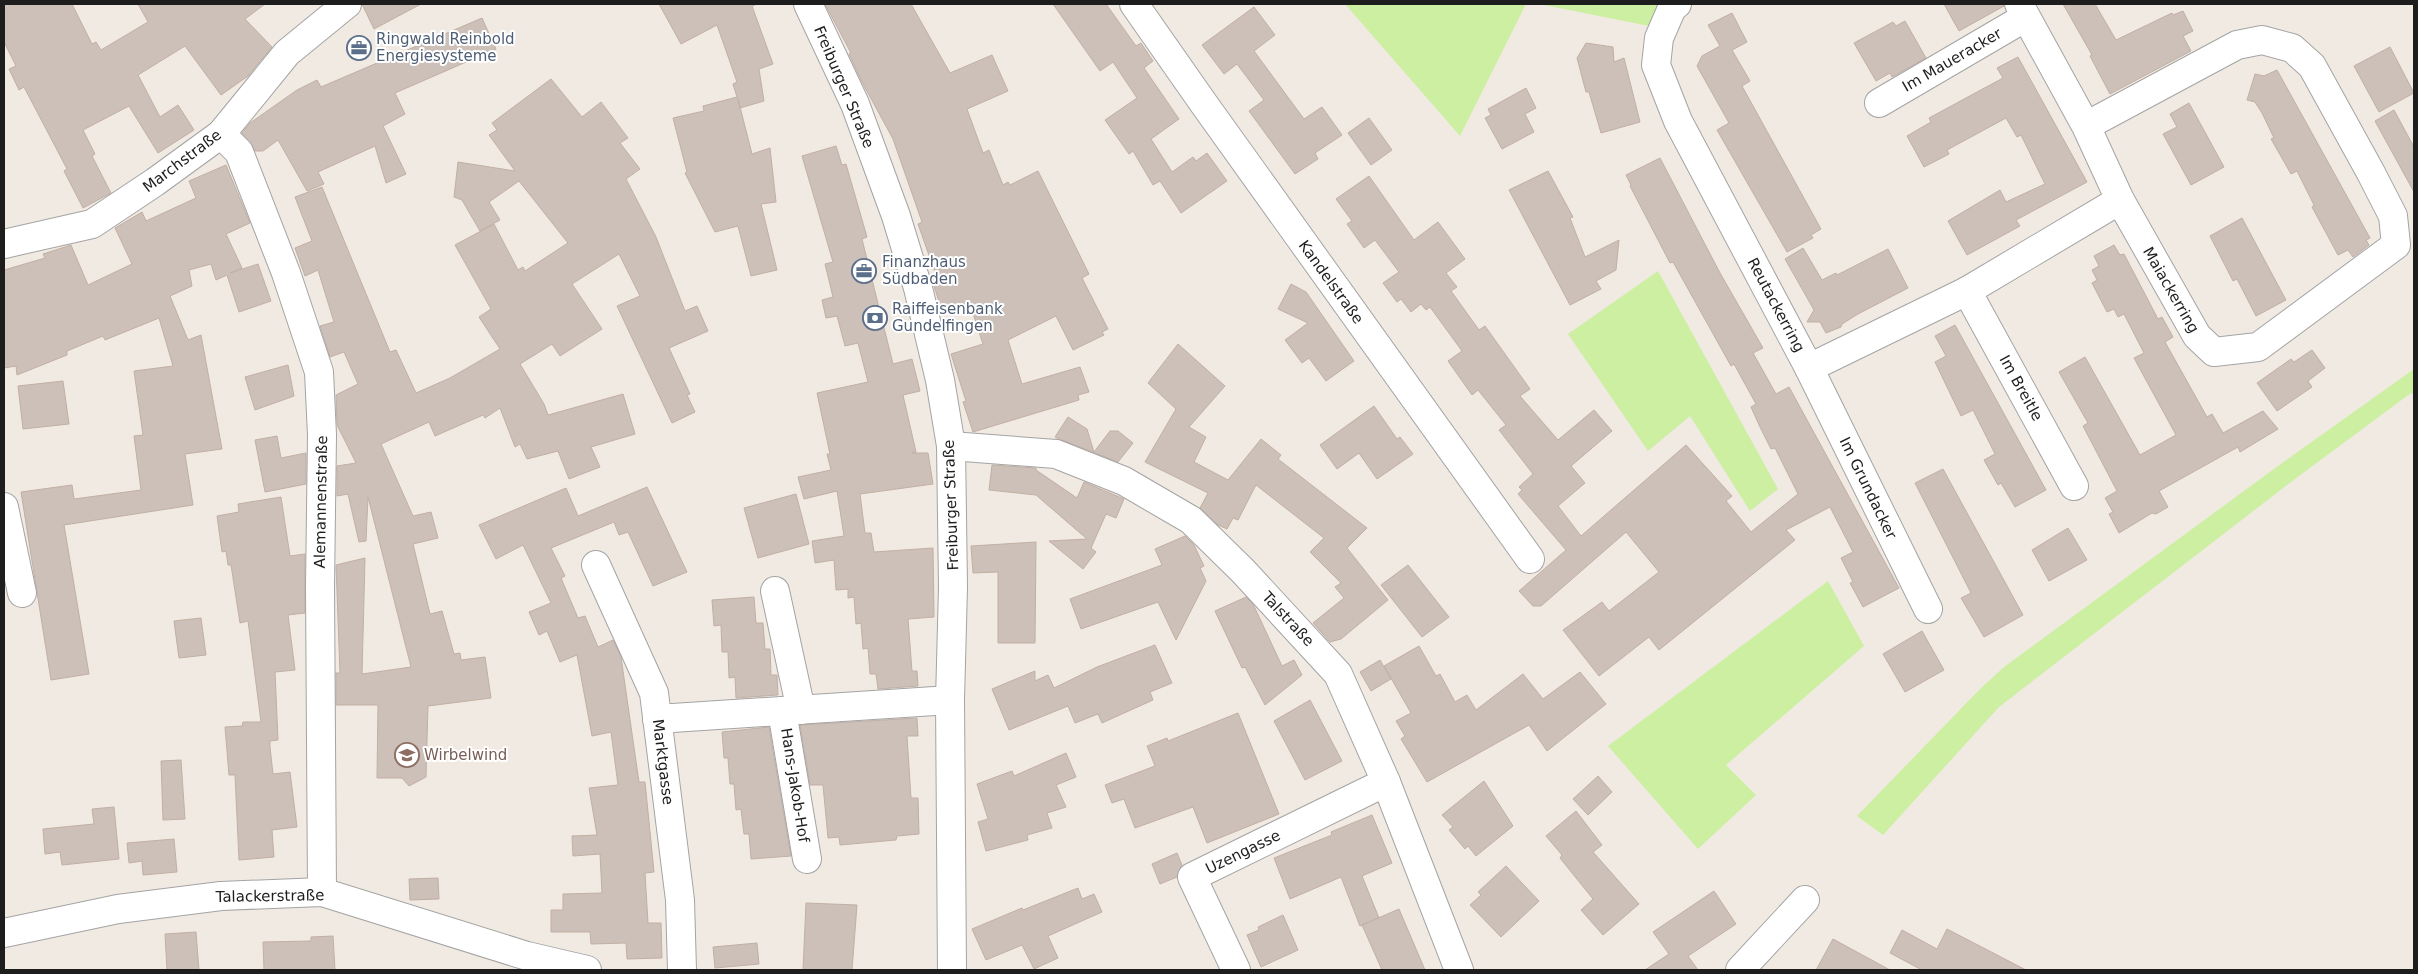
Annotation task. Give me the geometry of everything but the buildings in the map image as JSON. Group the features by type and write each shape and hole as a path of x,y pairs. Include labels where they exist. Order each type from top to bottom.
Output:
{"street":[{"name":"Marchstraße","path":"5,236 92,224 155,182 221,134 287,53 346,4"},
{"name":"Freiburger Straße","path":"808,4 855,104 896,216 918,288 938,371 951,446 953,587 950,700 952,970"},
{"name":"Kandelstraße","path":"1134,4 1210,113 1530,558"},
{"name":"Reutackerring","path":"1676,4 1672,8 1659,38 1656,65 1678,121 1809,368 1967,291 2120,200"},
{"name":"Im Maueracker","path":"1879,103 2022,10"},
{"name":"Maiackerring","path":"2022,10 2086,126 2120,200 2197,336 2214,352 2258,347 2396,244 2404,230 2393,216 2317,74 2312,66 2292,48 2262,40 2237,45 2086,126"},
{"name":"Alemannenstraße","path":"221,134 239,152 286,274 319,372 322,434 320,587 322,892"},
{"name":"Im Breitle","path":"1967,291 2074,486"},
{"name":"Im Grundacker","path":"1809,368 1928,609"},
{"name":"Talstraße","path":"951,446 1056,454 1124,481 1190,520 1243,571 1338,674 1386,782 1459,970"},
{"path":"4,507 22,592"},
{"name":"Marktgasse","path":"596,565 654,693 680,900 682,970"},
{"name":"Hans-Jakob-Hof","path":"775,591 792,710 807,859"},
{"name":"Hans-Jakob-Hof","path":"657,719 950,700"},
{"name":"Uzengasse","path":"1236,970 1192,877 1386,782"},
{"name":"Talackerstraße","path":"4,927 118,909 222,896 322,892 528,956 588,970"},
{"path":"1740,970 1805,900"}],"green space":[{"path":"1345,4 1526,4 1460,136"},
{"path":"1539,4 1660,4 1649,26"},
{"path":"1658,271 1778,489 1750,511 1690,416 1648,451 1568,334"},
{"path":"2414,369 2414,395 2411,393 2291,482 1999,707 1883,835 1857,816 1979,690 2004,667"},
{"path":"1828,581 1864,646 1726,765 1756,795 1698,849 1608,746"}],"place":[{"name":"Ringwald Reinbold Energiesysteme","path":"359,48"},
{"name":"Finanzhaus Südbaden","path":"864,271"},
{"name":"Raiffeisenbank Gundelfingen","path":"875,318"},
{"name":"Wirbelwind","path":"407,755"}]}
